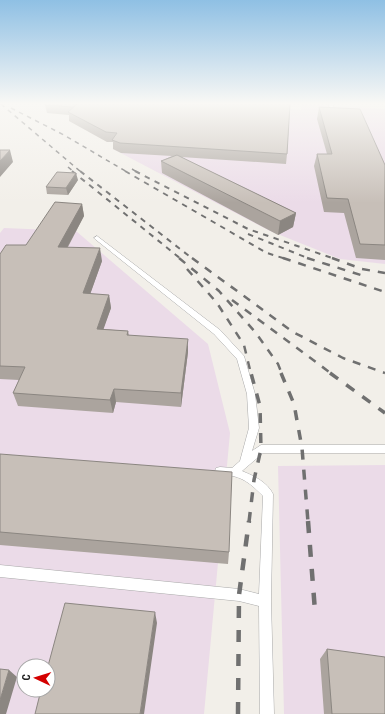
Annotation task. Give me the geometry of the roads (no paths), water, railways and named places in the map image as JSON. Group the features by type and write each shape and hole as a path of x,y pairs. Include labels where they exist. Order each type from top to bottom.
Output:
{"lane":[{"path":"97,238 217,332 241,358 251,394 254,428 244,463"},
{"path":"234,472 261,449 385,449"},
{"path":"210,470 234,472 254,480 268,494 265,601 267,714"},
{"path":"0,571 239,595 265,601"}],"railway":[{"path":"40,137 81,172"},
{"path":"68,137 127,172"},
{"path":"68,167 74,172"},
{"path":"132,169 137,172"},
{"path":"72,171 181,259"},
{"path":"80,171 193,259"},
{"path":"125,171 267,253 286,259"},
{"path":"135,171 248,229 335,259"},
{"path":"248,234 309,259"},
{"path":"179,258 219,291 256,333 278,364 282,374"},
{"path":"192,258 293,332 343,358 385,373"},
{"path":"332,258 362,269 385,273"},
{"path":"286,259 385,292"},
{"path":"309,259 367,277"},
{"path":"187,269 217,303 244,345 251,374"},
{"path":"232,300 332,374"},
{"path":"249,522 254,480 261,449 260,406 251,373"},
{"path":"281,373 294,404 302,448 308,522"},
{"path":"330,373 385,413"},
{"path":"238,714 239,595 249,521"},
{"path":"308,521 315,611"}]}
